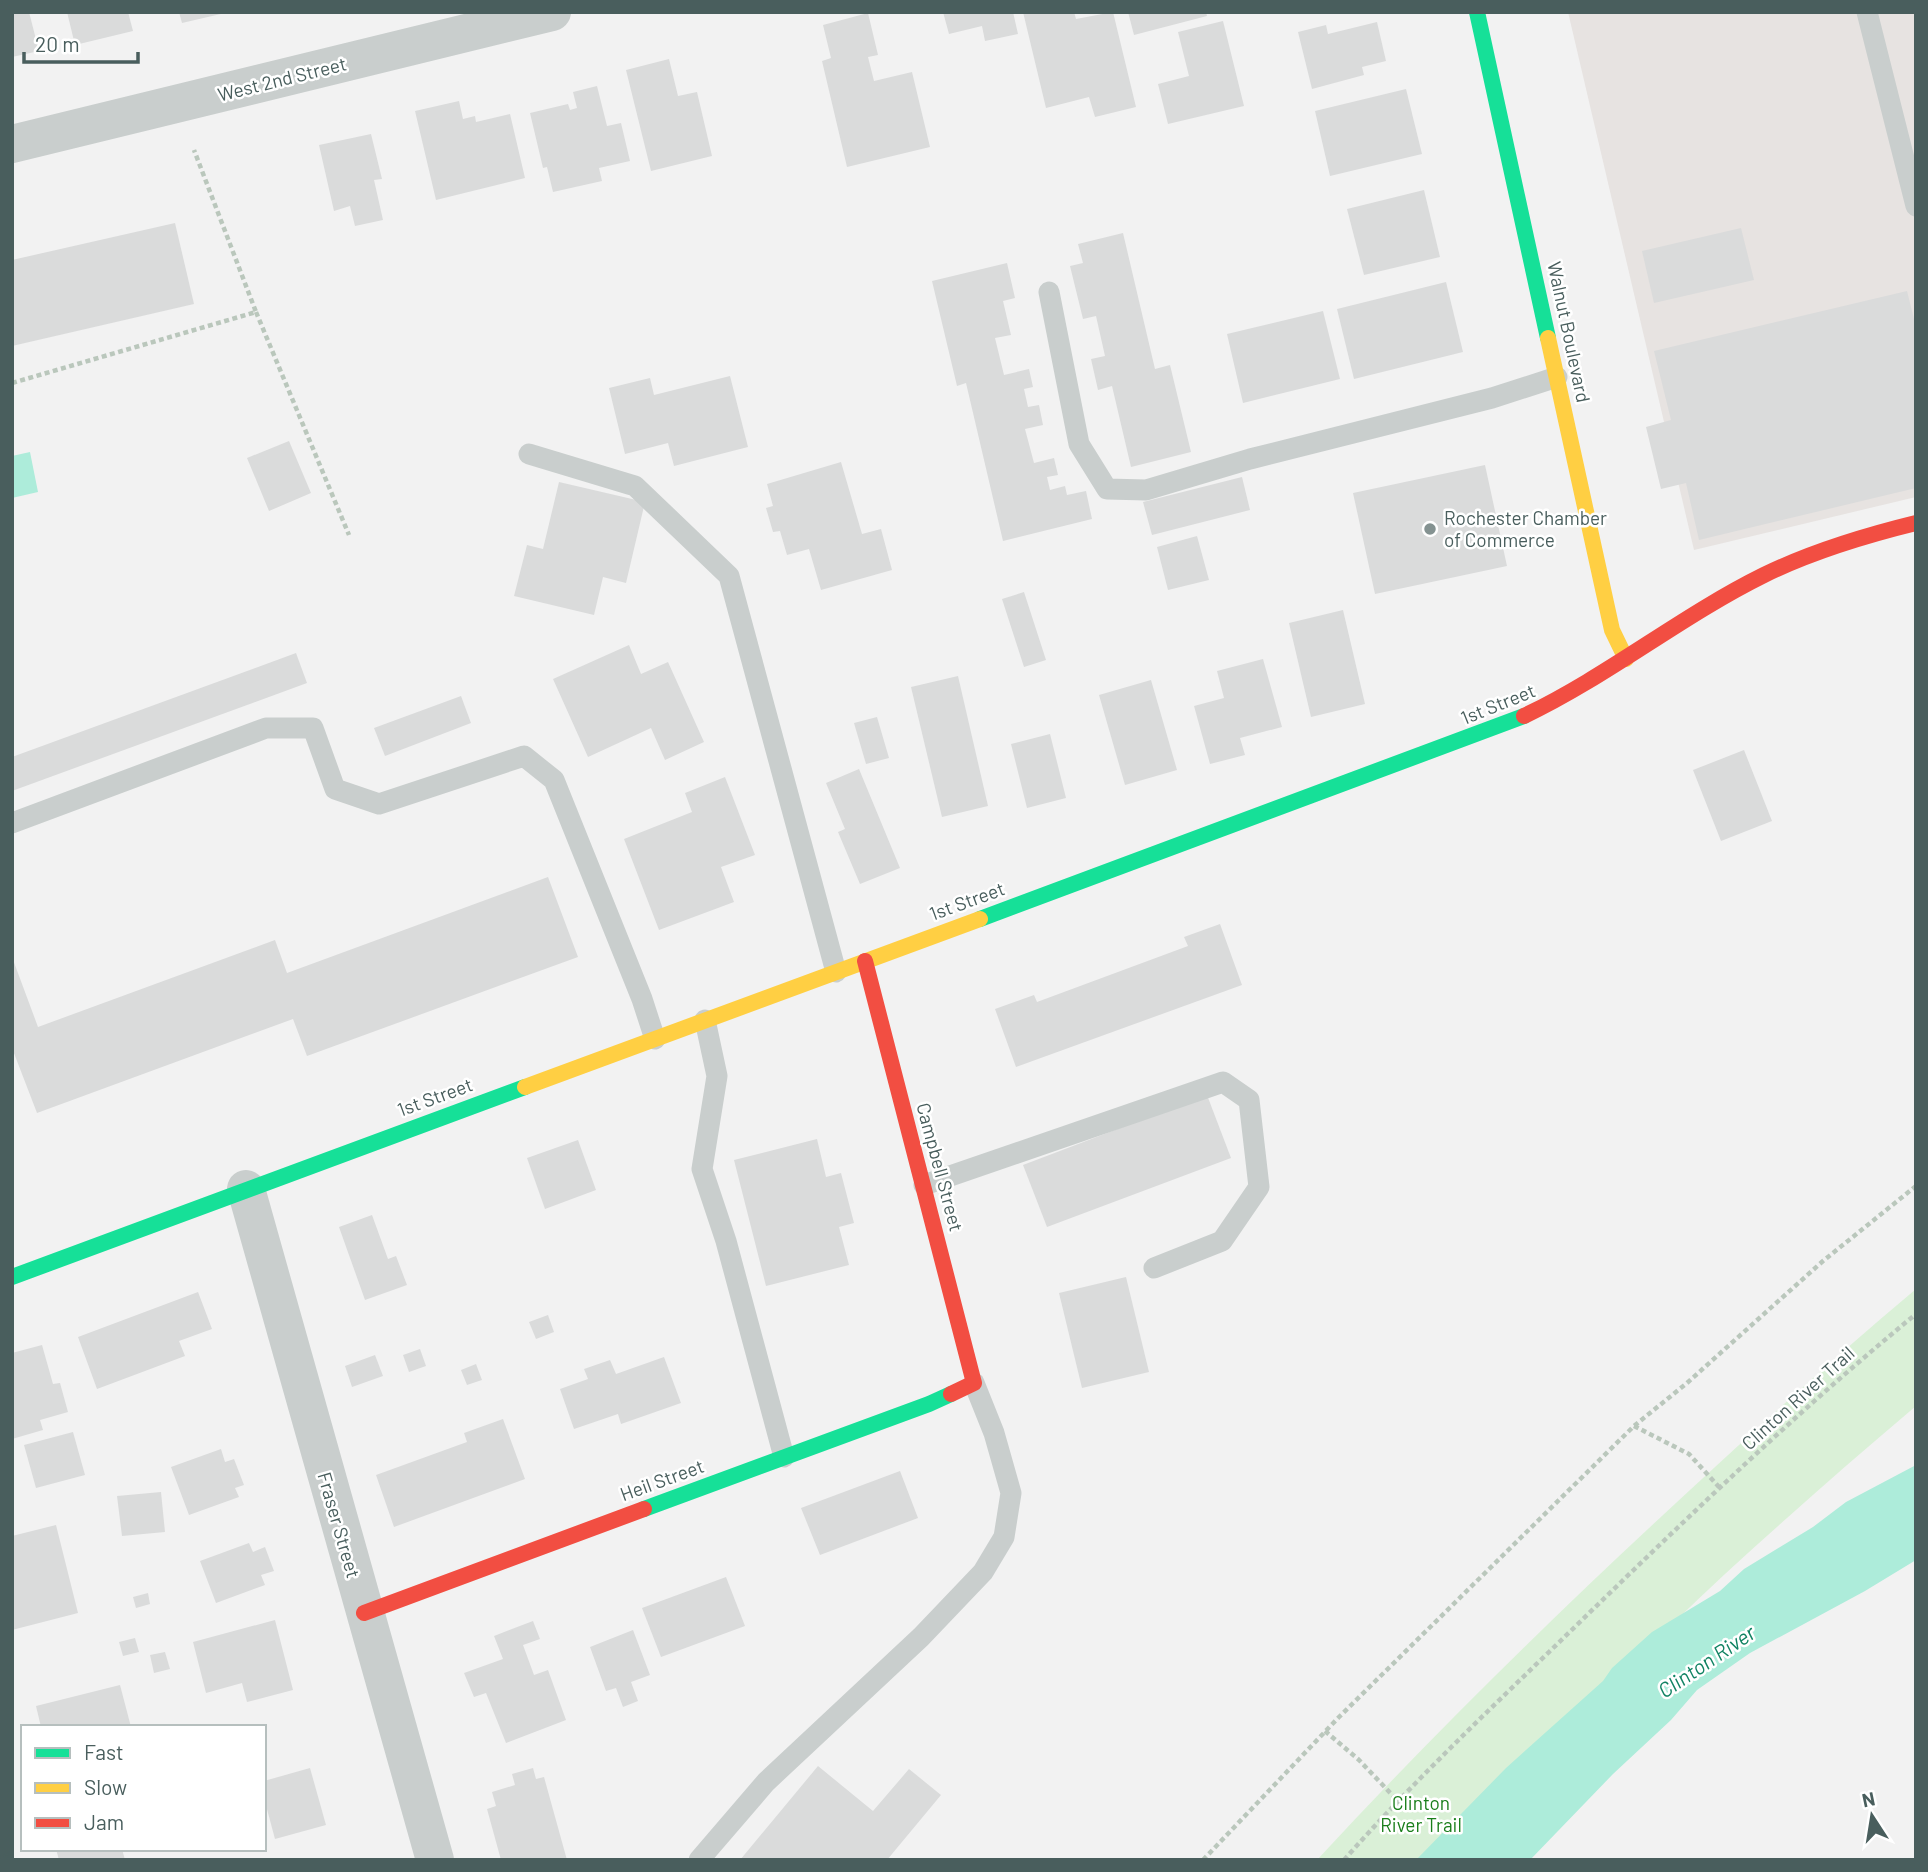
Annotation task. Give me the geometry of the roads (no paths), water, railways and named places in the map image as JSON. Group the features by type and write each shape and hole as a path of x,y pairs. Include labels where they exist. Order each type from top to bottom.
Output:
{"street":[{"name":"Walnut Boulevard","path":"1477,12 1612,630 1626,659"},
{"name":"West 2nd Street","path":"12,144 546,13"},
{"name":"1st Street","path":"12,1277 1519,719 1572,695 1744,587 1798,559 1848,541 1916,523"},
{"name":"Campbell Street","path":"865,961 974,1383"},
{"name":"Fraser Street","path":"246,1189 435,1860"},
{"name":"Heil Street","path":"364,1613 929,1404 974,1383"}],"lane":[{"path":"1867,12 1916,206"},
{"path":"1049,292 1079,444 1107,489 1146,489 1250,459 1492,398 1557,377"},
{"path":"529,454 635,486 729,576 836,972"},
{"path":"12,823 266,728 313,729 335,789 379,804 524,756 554,780 642,999 655,1039"},
{"path":"705,1020 717,1076 702,1169 726,1241 784,1457"},
{"path":"924,1185 1223,1082 1249,1100 1259,1187 1222,1241 1154,1268"},
{"path":"699,1860 766,1782 921,1637 983,1572 1004,1537 1011,1493 994,1433 974,1383"}],"water":[{"path":"30,452 38,492 12,498 12,456"},
{"name":"Clinton River","path":"1916,1465 1916,1560 1865,1591 1750,1653 1697,1690 1671,1720 1613,1774 1530,1860 1416,1860 1506,1768 1603,1681 1612,1668 1652,1632 1720,1591 1744,1569 1813,1527 1846,1502"}],"place":[{"name":"Rochester Chamber of Commerce","path":"1430,529"}],"park label":[{"name":"Clinton River Trail","path":"1421,1814"}]}
